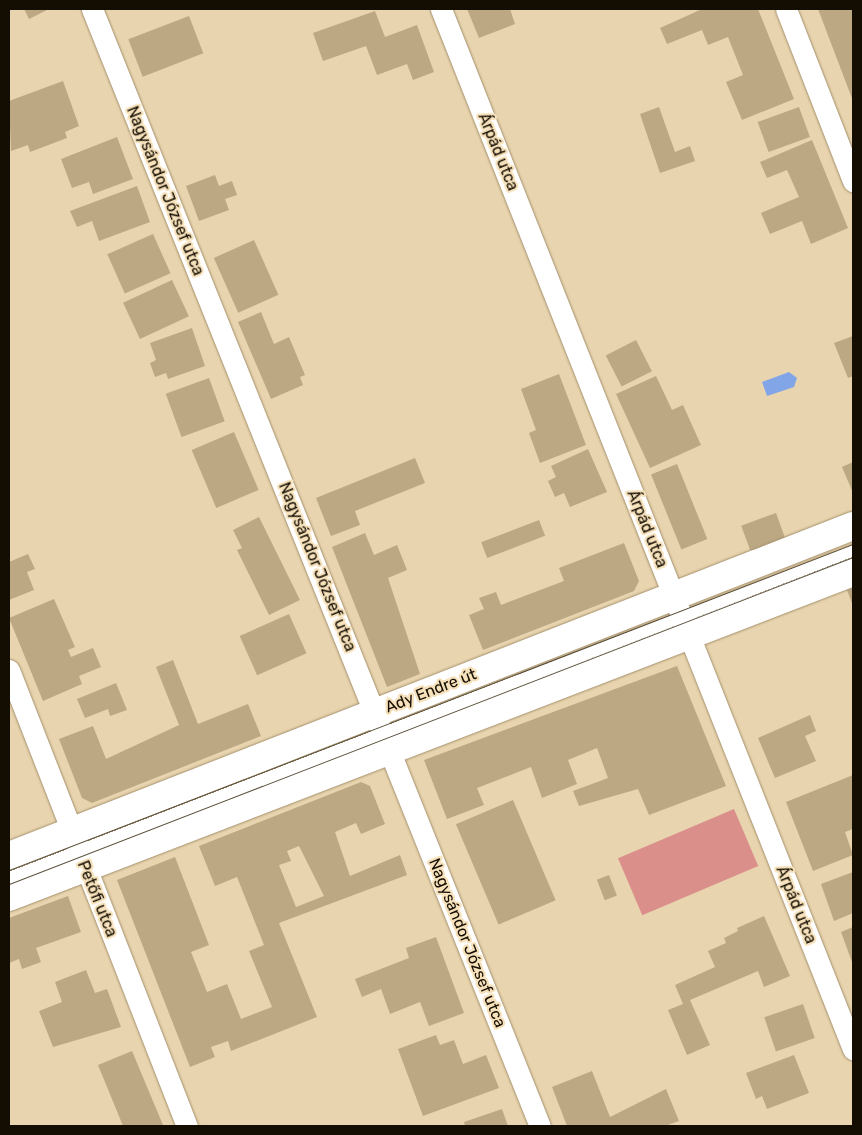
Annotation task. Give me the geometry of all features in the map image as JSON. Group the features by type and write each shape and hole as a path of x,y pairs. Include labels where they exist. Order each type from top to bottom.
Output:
{"street":[{"name":"Nagysándor József utca","path":"92,9 383,730 540,1126"},
{"name":"Árpád utca","path":"441,9 853,1049"},
{"path":"786,9 853,181"},
{"name":"Ady Endre út","path":"9,856 78,851 383,730 681,616 853,526"},
{"name":"Ady Endre út","path":"9,897 78,851 383,730 681,616 853,572"},
{"name":"Petőfi utca","path":"9,670 78,851 187,1126"}],"lane":[{"path":"681,616 853,550"},
{"path":"9,877 78,851"}],"shaded area":[{"path":"734,809 758,866 642,915 618,858"}],"water":[{"path":"789,372 797,378 794,387 767,396 762,382"}],"building":[{"path":"24,9 49,9 29,19"},
{"path":"467,9 510,9 515,24 479,38"},
{"path":"702,9 758,9 794,99 742,120 726,82 743,75 728,37 708,45 702,30 667,44 660,28"},
{"path":"818,9 853,9 853,101"},
{"path":"375,11 385,37 417,25 434,72 413,80 407,64 377,75 366,46 323,61 313,33"},
{"path":"189,16 203,53 143,77 128,39"},
{"path":"63,81 79,126 65,132 67,138 30,152 28,145 11,151 9,101"},
{"path":"659,107 675,152 690,146 695,161 660,173 640,114"},
{"path":"799,107 810,137 769,152 758,122"},
{"path":"117,137 133,179 93,194 89,182 72,188 61,159"},
{"path":"812,140 848,228 811,244 802,221 770,234 761,213 799,197 787,170 767,178 760,162"},
{"path":"215,175 219,186 232,181 237,195 225,199 229,210 199,221 186,186"},
{"path":"137,186 150,222 99,241 92,221 77,227 70,211"},
{"path":"153,234 170,273 125,294 107,254"},
{"path":"254,240 278,295 238,313 214,258"},
{"path":"172,280 189,316 140,339 123,303"},
{"path":"261,312 274,344 289,337 305,375 300,377 303,385 271,399 238,322"},
{"path":"192,328 205,366 168,379 166,373 155,377 150,363 156,360 150,343"},
{"path":"853,336 853,376 848,378 834,343"},
{"path":"636,340 652,371 622,387 606,355"},
{"path":"559,374 586,445 540,463 529,433 536,430 521,389"},
{"path":"656,376 672,410 683,405 701,445 650,468 616,394"},
{"path":"209,378 225,421 182,437 166,394"},
{"path":"234,432 259,490 216,508 192,450"},
{"path":"588,449 607,492 570,507 564,493 555,497 548,481 556,477 551,466"},
{"path":"415,458 425,483 355,511 360,525 331,536 316,498"},
{"path":"853,462 853,493 842,467"},
{"path":"677,464 707,539 681,550 651,474"},
{"path":"776,513 786,541 751,554 741,526"},
{"path":"259,517 300,600 269,615 237,550 242,548 233,530"},
{"path":"539,520 545,536 487,558 481,542"},
{"path":"365,533 374,555 397,545 407,570 388,578 420,674 387,687 332,547"},
{"path":"624,543 639,581 634,591 483,650 469,615 484,609 479,598 496,592 501,605 564,581 559,568"},
{"path":"28,554 35,569 27,572 34,590 9,600 9,562"},
{"path":"853,587 853,606 847,590"},
{"path":"54,599 75,647 68,650 71,657 93,648 101,667 79,676 82,684 43,701 9,618"},
{"path":"289,614 306,653 257,675 240,636"},
{"path":"173,660 198,724 248,704 261,736 92,803 82,798 59,739 93,726 106,759 179,725 156,667"},
{"path":"677,666 726,786 649,815 638,789 579,806 573,791 608,778 597,748 568,760 577,784 542,798 531,767 477,788 484,805 447,819 424,760"},
{"path":"116,683 127,710 110,716 108,709 85,718 77,699"},
{"path":"810,715 816,731 805,736 816,761 775,778 758,738"},
{"path":"853,775 853,829 845,832 853,855 813,871 786,802"},
{"path":"361,782 370,786 385,824 361,834 356,823 335,832 350,876 400,855 407,875 279,923 317,1017 231,1051 228,1041 211,1047 215,1057 190,1067 117,880 175,857 209,945 191,952 207,992 227,984 241,1019 272,1007 249,951 264,945 237,877 215,886 199,846","holes":["299,846 324,896 296,907 279,865 291,861 287,851"]},
{"path":"513,800 556,900 499,925 456,824"},
{"path":"853,872 853,913 834,921 821,884"},
{"path":"609,875 617,896 605,900 597,880"},
{"path":"68,896 81,932 36,948 41,962 22,969 19,959 9,963 9,918"},
{"path":"764,916 790,976 764,987 758,971 690,1000 710,1045 687,1055 668,1010 683,1004 675,985 715,967 708,951 726,943 724,938 738,931 737,928"},
{"path":"853,927 853,965 841,932"},
{"path":"436,937 464,1013 429,1026 420,1002 390,1014 381,989 362,997 355,979 409,958 406,948"},
{"path":"86,970 95,993 107,989 121,1027 53,1047 39,1011 62,1002 55,982"},
{"path":"803,1004 815,1038 776,1051 764,1017"},
{"path":"436,1035 440,1045 454,1040 463,1064 486,1055 499,1088 423,1116 398,1049"},
{"path":"132,1051 163,1125 123,1126 98,1065"},
{"path":"794,1055 809,1093 767,1109 762,1096 756,1099 746,1073"},
{"path":"592,1071 610,1117 666,1089 679,1121 665,1126 567,1126 552,1087"},
{"path":"502,1109 508,1126 465,1126 464,1122"}],"tram line":[{"path":"9,870 853,544"},
{"path":"9,884 853,557"}]}
